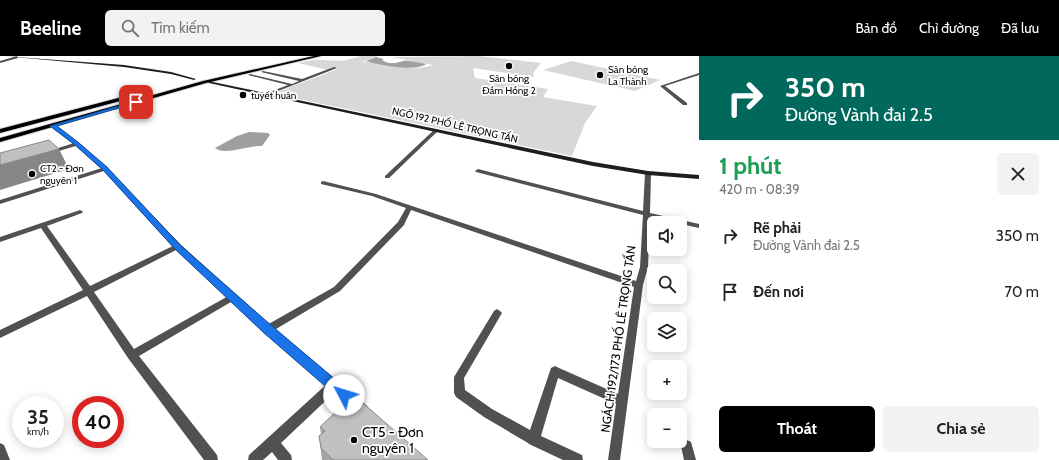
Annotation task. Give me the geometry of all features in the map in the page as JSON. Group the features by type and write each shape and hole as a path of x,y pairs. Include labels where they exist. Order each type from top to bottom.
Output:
{"main road":[{"path":"0,131 194,79 300,56"},
{"path":"0,140 209,82 319,56"},
{"path":"271,62 280,65"},
{"path":"126,98 136,102"}],"street":[{"path":"4,56 145,68 194,79"},
{"path":"0,62 17,57"},
{"path":"268,94 290,84 335,68"},
{"path":"264,72 302,80"},
{"path":"684,104 662,86 699,74"},
{"path":"250,75 290,84"},
{"name":"NGÕ 192 PHỐ LÊ TRỌNG TẤN","path":"209,82 593,164 648,173 699,177"},
{"path":"52,126 77,144 105,169 178,248 268,330 333,386 370,415"},
{"path":"387,177 437,130"},
{"path":"42,154 77,144"},
{"path":"0,202 105,169"},
{"path":"478,171 699,226"},
{"name":"NGÁCH 192/173 PHỐ LÊ TRỌNG TẤN","path":"614,460 639,285 644,267 648,173"},
{"path":"322,183 374,195 639,285"},
{"path":"268,330 337,289 401,223 409,208"},
{"path":"0,240 80,212"},
{"path":"44,225 132,355 212,460"},
{"path":"0,334 178,248"},
{"path":"132,355 233,297"},
{"path":"497,313 459,377 460,393 475,405 533,440 577,460"},
{"path":"533,440 555,371 623,402"},
{"path":"254,460 333,386"},
{"path":"273,443 286,460"},
{"path":"687,448 690,460"},
{"path":"0,449 4,460"}],"shaded area":[{"path":"360,56 378,56 362,62 415,68 433,65 391,57 479,56 541,63 533,73 534,77 473,68 475,78 548,89 543,97 597,106 585,123 572,156 278,94 280,91 338,69 333,67 328,70 298,63 314,60 338,61"},
{"path":"376,57 384,59 382,60 390,63 411,61 426,64 406,68 366,61"},
{"name":"Sân bóng La Thành","path":"571,61 660,80 635,91 543,70"},
{"path":"249,132 268,133 270,135 262,146 230,151 215,148 237,136"}],"building":[{"path":"49,140 59,149 0,165 0,153"},
{"path":"344,404 364,404 428,460 333,460 321,448 319,436 325,431 320,427"}],"place":[{"name":"Sân bóng Đầm Hồng 2","path":"509,66"},
{"name":"Sân bóng La Thành","path":"600,75"},
{"name":"tuyết huân","path":"243,95"},
{"name":"CT2 - Đơn nguyên 1","path":"32,174"},
{"name":"CT5 - Đơn nguyên 1","path":"354,440"}],"route":[{"path":"136,102 52,126 64,133 105,169 178,248 268,330 344,395"}]}
